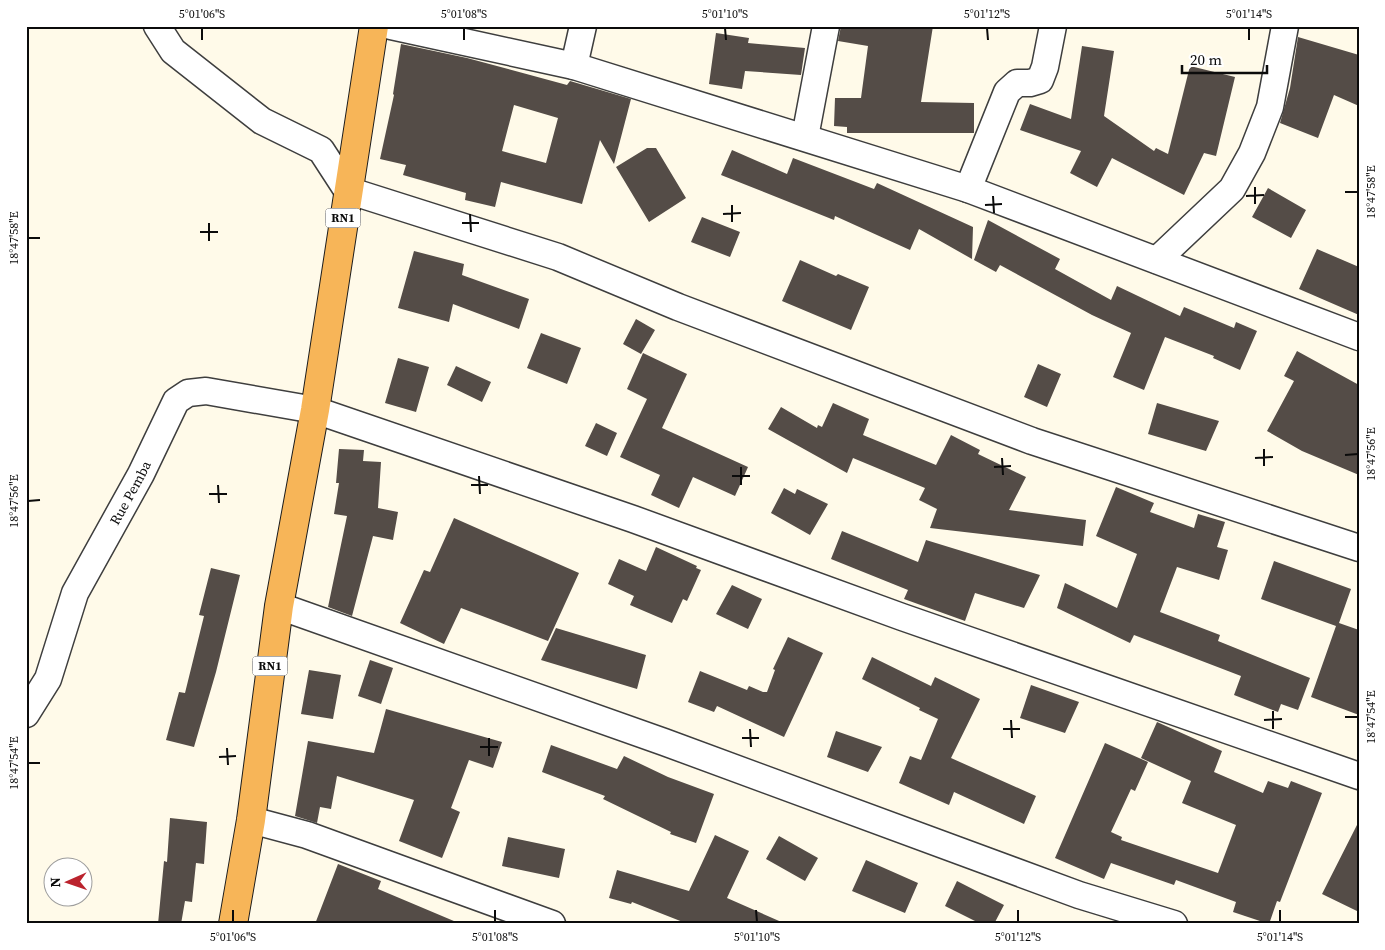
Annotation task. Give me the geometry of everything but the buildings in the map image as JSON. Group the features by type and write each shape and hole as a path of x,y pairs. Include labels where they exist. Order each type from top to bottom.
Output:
{"highway":[{"name":"RN1","path":"233,924 251,820 278,606 316,410 347,190 374,26"}],"street":[{"path":"157,26 173,51 262,121 321,150 347,190 558,257 678,306 1032,441 1359,548"},
{"path":"391,26 574,66 968,189 1359,337"},
{"path":"574,66 583,26"},
{"path":"805,137 826,26"},
{"path":"968,189 1007,92 1018,83 1030,84 1040,80 1045,67 1053,26"},
{"path":"1157,260 1232,189 1252,153 1270,107 1285,26"},
{"name":"Rue Pemba","path":"26,714 48,679 76,593 141,474 176,401 188,393 206,391 316,410 633,519 902,617 1359,776"},
{"path":"278,606 664,742 1079,895 1174,924"},
{"path":"251,820 307,835 552,924"}]}
